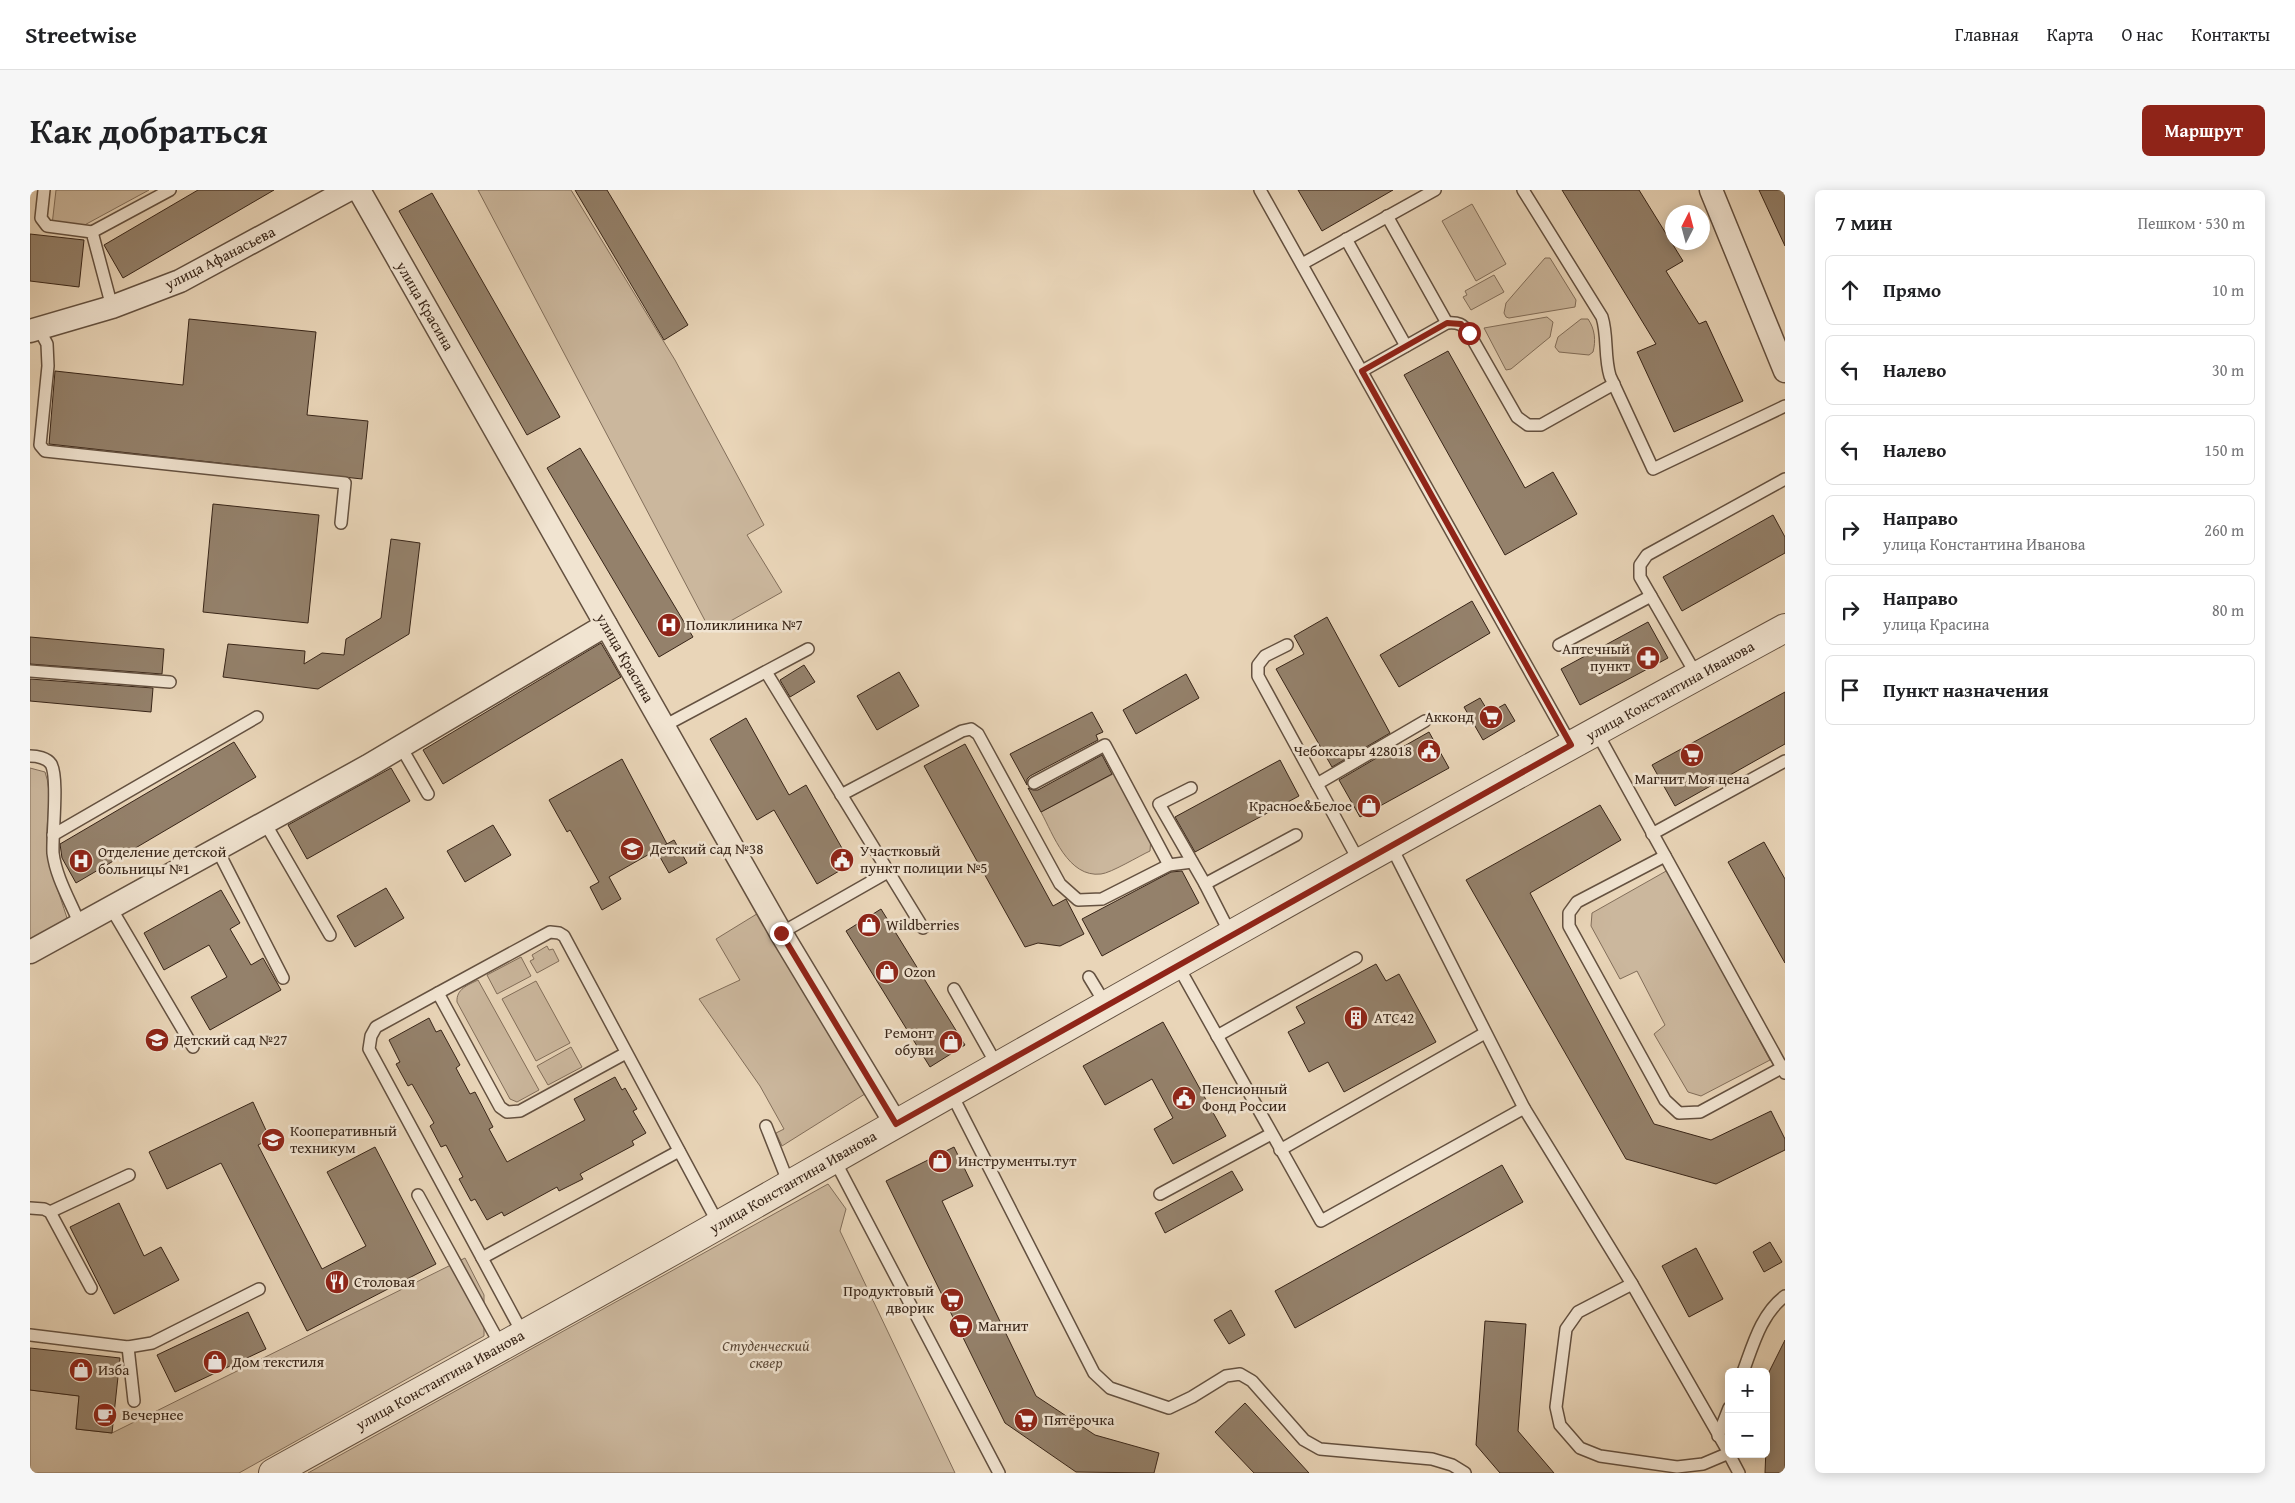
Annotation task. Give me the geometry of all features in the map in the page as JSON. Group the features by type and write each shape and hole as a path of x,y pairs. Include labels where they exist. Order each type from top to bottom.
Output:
{"street":[{"name":"улица Афанасьева","path":"34,330 112,307 180,281 348,190"},
{"name":"улица Красина","path":"359,190 781,933 896,1124"},
{"path":"1711,190 1785,371"},
{"path":"30,952 401,747 606,625"},
{"name":"улица Константина Иванова","path":"273,1473 719,1225 1106,1005 1596,731 1785,628"}],"lane":[{"path":"44,190 41,218 47,226 92,232 170,190"},
{"path":"1260,190 1571,745"},
{"path":"1302,264 1435,190"},
{"path":"1523,190 1602,317 1605,330 1606,363 1653,469 1785,406"},
{"path":"1387,216 1447,323"},
{"path":"92,232 112,307"},
{"path":"1346,239 1406,346"},
{"path":"1362,371 1447,323 1454,322 1465,327 1517,418 1528,425 1541,425 1614,384"},
{"path":"34,330 47,344 48,366 40,445 45,452 345,483 341,523"},
{"path":"1697,676 1640,576 1640,565 1646,555 1785,479"},
{"path":"1559,645 1651,596"},
{"path":"1287,645 1266,656 1258,665 1258,676 1360,864"},
{"path":"664,726 808,649"},
{"path":"30,671 170,682"},
{"path":"766,672 922,928"},
{"path":"53,835 257,717"},
{"path":"1317,784 1426,721"},
{"path":"841,795 962,731 971,729 978,734 1060,884 1078,900 1102,899 1169,865 1192,862"},
{"path":"1596,731 1784,1069 1700,1112 1679,1113 1665,1100 1569,926 1569,913 1577,902 1665,856"},
{"path":"1034,783 1106,745 1169,865"},
{"path":"401,747 428,794"},
{"path":"30,756 44,759 51,764 54,779 54,855 58,874 80,925"},
{"path":"1652,834 1785,761"},
{"path":"1191,788 1160,804 1231,935"},
{"path":"265,823 330,935"},
{"path":"1205,884 1296,835"},
{"path":"1391,846 1524,1108 1632,1284 1725,1447"},
{"path":"217,849 283,978"},
{"path":"781,933 888,872"},
{"path":"111,908 193,1047"},
{"path":"512,1340 482,1258 369,1049 371,1036 376,1027 550,932 559,933 564,936 719,1225"},
{"path":"1217,1036 1356,958"},
{"path":"1178,966 1321,1221 1524,1108"},
{"path":"1089,978 1106,1005"},
{"path":"954,989 998,1067"},
{"path":"438,993 500,1107 508,1112 520,1111 626,1053"},
{"path":"1280,1150 1485,1033"},
{"path":"951,1093 1094,1373 1110,1388 1169,1408 1192,1397 1226,1376 1240,1374 1252,1381 1304,1440 1320,1449 1432,1459 1452,1465 1464,1473"},
{"path":"766,1126 789,1184"},
{"path":"1160,1194 1271,1134"},
{"path":"482,1258 679,1151"},
{"path":"834,1159 998,1473"},
{"path":"50,1212 129,1175"},
{"path":"418,1195 512,1340"},
{"path":"30,1208 44,1209 50,1212 91,1288"},
{"path":"1632,1284 1578,1312 1566,1329 1556,1407 1560,1425 1580,1448 1600,1456 1677,1467 1704,1464 1725,1456"},
{"path":"30,1335 128,1348 152,1344 259,1289"},
{"path":"1745,1368 1761,1326 1774,1304 1785,1296"},
{"path":"128,1348 134,1401"},
{"path":"1718,1436 1727,1413"},
{"path":"1731,1458 1738,1473"}],"green space":[{"path":"56,190 149,190 79,228 52,225"},
{"path":"478,190 571,190 675,360 764,525 747,535 782,592 711,632"},
{"path":"1472,204 1506,264 1476,281 1442,221"},
{"path":"1545,258 1550,258 1576,300 1575,307 1506,317 1504,313 1506,303"},
{"path":"1494,275 1504,292 1471,310 1463,297 1467,295 1465,291"},
{"path":"1547,317 1553,322 1550,337 1511,369 1506,370 1484,328"},
{"path":"1581,319 1588,319 1592,327 1595,339 1593,352 1589,355 1559,352 1555,347 1558,337"},
{"path":"30,768 45,772 49,788 48,850 67,918 65,924 30,941"},
{"path":"1115,773 1151,836 1150,851 1106,873 1089,873 1079,869 1063,853 1041,812"},
{"path":"1668,870 1770,1060 1701,1096 1688,1092 1654,1034 1665,1025 1637,971 1620,979 1591,926 1592,913"},
{"path":"760,912 868,1092 782,1146 776,1133 784,1129 760,1086 699,999 740,980 716,939"},
{"path":"547,946 549,950 553,949 559,961 537,973 530,961 534,959 532,955"},
{"path":"521,957 531,976 497,994 487,975"},
{"path":"478,980 539,1090 517,1102 510,1099 457,1002 458,994"},
{"path":"536,981 570,1043 536,1061 502,999"},
{"path":"571,1047 582,1067 548,1085 537,1066"},
{"name":"Студенческий сквер","path":"828,1184 846,1209 840,1231 955,1473 308,1473"},
{"path":"465,1258 484,1295 484,1336 239,1473 30,1473 30,1390 79,1396 76,1429 112,1433"}],"building":[{"path":"198,190 274,190 123,278 104,245"},
{"path":"575,190 607,190 688,325 664,340"},
{"path":"1298,190 1393,190 1322,231"},
{"path":"1562,190 1639,190 1665,232 1665,250 1676,250 1683,261 1666,271 1699,324 1706,321 1743,401 1674,432 1637,352 1656,344"},
{"path":"1759,190 1785,190 1785,246"},
{"path":"432,193 560,417 527,435 399,211"},
{"path":"30,234 84,240 79,287 30,281"},
{"path":"189,319 316,332 307,415 368,421 362,479 49,444 55,371 183,385"},
{"path":"1448,351 1525,488 1553,472 1577,514 1505,555 1404,375"},
{"path":"580,448 693,637 659,657 547,468"},
{"path":"213,504 319,515 308,623 203,612"},
{"path":"1773,515 1785,537 1785,553 1682,611 1663,577"},
{"path":"391,539 420,543 409,634 318,689 223,677 228,644 305,651 304,664 322,653 344,655 346,639 381,618"},
{"path":"1472,601 1490,633 1399,687 1380,655"},
{"path":"1327,617 1390,733 1332,767 1276,669 1304,654 1294,636"},
{"path":"1648,622 1668,658 1580,705 1561,669"},
{"path":"30,637 164,649 162,674 30,664"},
{"path":"601,643 621,677 443,784 423,750"},
{"path":"804,665 815,682 790,697 780,680"},
{"path":"899,672 919,706 877,730 857,696"},
{"path":"1186,674 1199,698 1136,734 1123,710"},
{"path":"30,679 153,688 151,712 30,701"},
{"path":"1785,692 1785,744 1675,806 1652,765"},
{"name":"Акконд","path":"1480,698 1489,713 1505,704 1515,721 1483,740 1464,707"},
{"path":"1092,712 1103,732 1096,735 1098,740 1030,776 1027,779 1027,785 1010,754"},
{"path":"746,718 789,795 806,785 851,864 817,884 774,810 757,820 710,739"},
{"path":"1429,732 1449,768 1360,817 1339,780 1397,746 1399,749"},
{"path":"234,742 256,777 76,883 62,858 60,844"},
{"path":"965,744 1053,906 1066,899 1084,934 1060,946 1038,943 1025,947 924,766"},
{"path":"1102,755 1112,774 1041,812 1028,788 1038,790"},
{"path":"622,759 667,844 609,877 621,899 602,910 590,887 599,882 570,830 567,832 549,800"},
{"path":"1280,760 1299,796 1195,852 1175,817"},
{"path":"391,768 410,801 307,859 288,825"},
{"path":"1600,805 1621,840 1530,893 1654,1124 1711,1140 1771,1111 1785,1139 1785,1150 1716,1184 1626,1159 1466,880"},
{"path":"493,825 511,855 465,882 447,851"},
{"path":"674,840 687,863 669,873 656,850"},
{"path":"1764,842 1785,879 1785,963 1728,862"},
{"path":"1182,871 1199,903 1102,956 1082,919 1171,872"},
{"path":"386,888 404,918 355,947 337,916"},
{"path":"221,890 240,923 230,929 251,965 263,958 281,990 210,1030 191,997 227,977 209,945 164,970 144,933"},
{"path":"881,909 965,1045 930,1067 846,931"},
{"name":"АТС42","path":"1376,964 1386,981 1399,974 1436,1042 1344,1092 1328,1062 1309,1072 1288,1032 1305,1023 1296,1007"},
{"path":"429,1018 436,1032 441,1030 460,1065 456,1068 470,1094 475,1092 493,1127 489,1129 507,1162 585,1120 574,1099 615,1077 622,1090 625,1088 637,1109 633,1111 646,1133 632,1141 634,1145 580,1174 583,1179 559,1191 557,1187 504,1216 502,1212 487,1220 475,1199 471,1201 459,1179 463,1177 446,1145 441,1147 430,1126 434,1123 412,1084 408,1086 396,1064 400,1062 389,1040"},
{"name":"Пенсионный Фонд России","path":"1163,1022 1226,1136 1173,1164 1154,1129 1173,1118 1152,1079 1105,1105 1083,1066"},
{"path":"253,1102 270,1139 258,1145 322,1269 366,1246 327,1172 375,1147 436,1264 307,1331 221,1163 167,1189 149,1152"},
{"path":"954,1147 973,1186 942,1201 1036,1396 1095,1435 1159,1453 1154,1473 1076,1472 1005,1423 886,1181"},
{"path":"1502,1165 1523,1202 1295,1328 1275,1291"},
{"path":"1232,1171 1243,1190 1165,1233 1155,1213"},
{"path":"119,1203 144,1256 161,1247 179,1280 114,1314 70,1227"},
{"path":"1770,1242 1782,1262 1764,1272 1753,1252"},
{"path":"1696,1248 1723,1299 1689,1317 1662,1266"},
{"path":"1231,1310 1245,1335 1229,1344 1214,1320"},
{"path":"248,1312 266,1349 175,1392 157,1355"},
{"path":"1485,1321 1526,1324 1518,1431 1554,1473 1500,1473 1476,1445"},
{"path":"1785,1340 1785,1473 1765,1473 1766,1458 1770,1458 1770,1370"},
{"path":"30,1348 120,1358 112,1433 76,1429 79,1396 30,1390"},
{"path":"1245,1403 1309,1473 1254,1473 1215,1432"}],"place":[{"name":"Поликлиника №7","path":"669,625"},
{"name":"Аптечный пункт","path":"1648,658"},
{"name":"Акконд","path":"1491,717"},
{"name":"Чебоксары 428018","path":"1429,751"},
{"name":"Магнит Моя цена","path":"1692,755"},
{"name":"Красное&Белое","path":"1369,806"},
{"name":"Детский сад №38","path":"632,849"},
{"name":"Участковый пункт полиции №5","path":"842,860"},
{"name":"Отделение детской больницы №1","path":"81,861"},
{"name":"Wildberries","path":"869,925"},
{"name":"Ozon","path":"887,972"},
{"name":"АТС42","path":"1356,1018"},
{"name":"Детский сад №27","path":"157,1040"},
{"name":"Ремонт обуви","path":"951,1042"},
{"name":"Пенсионный Фонд России","path":"1184,1098"},
{"name":"Кооперативный техникум","path":"273,1140"},
{"name":"Инструменты.тут","path":"940,1161"},
{"name":"Столовая","path":"337,1282"},
{"name":"Продуктовый дворик","path":"952,1300"},
{"name":"Магнит","path":"961,1326"},
{"name":"Дом текстиля","path":"215,1362"},
{"name":"Изба","path":"81,1370"},
{"name":"Вечернее","path":"105,1415"},
{"name":"Пятёрочка","path":"1026,1420"}],"route":[{"path":"781,933 881,1103 896,1124 1571,745 1362,371 1447,323 1461,324 1469,333"}]}
